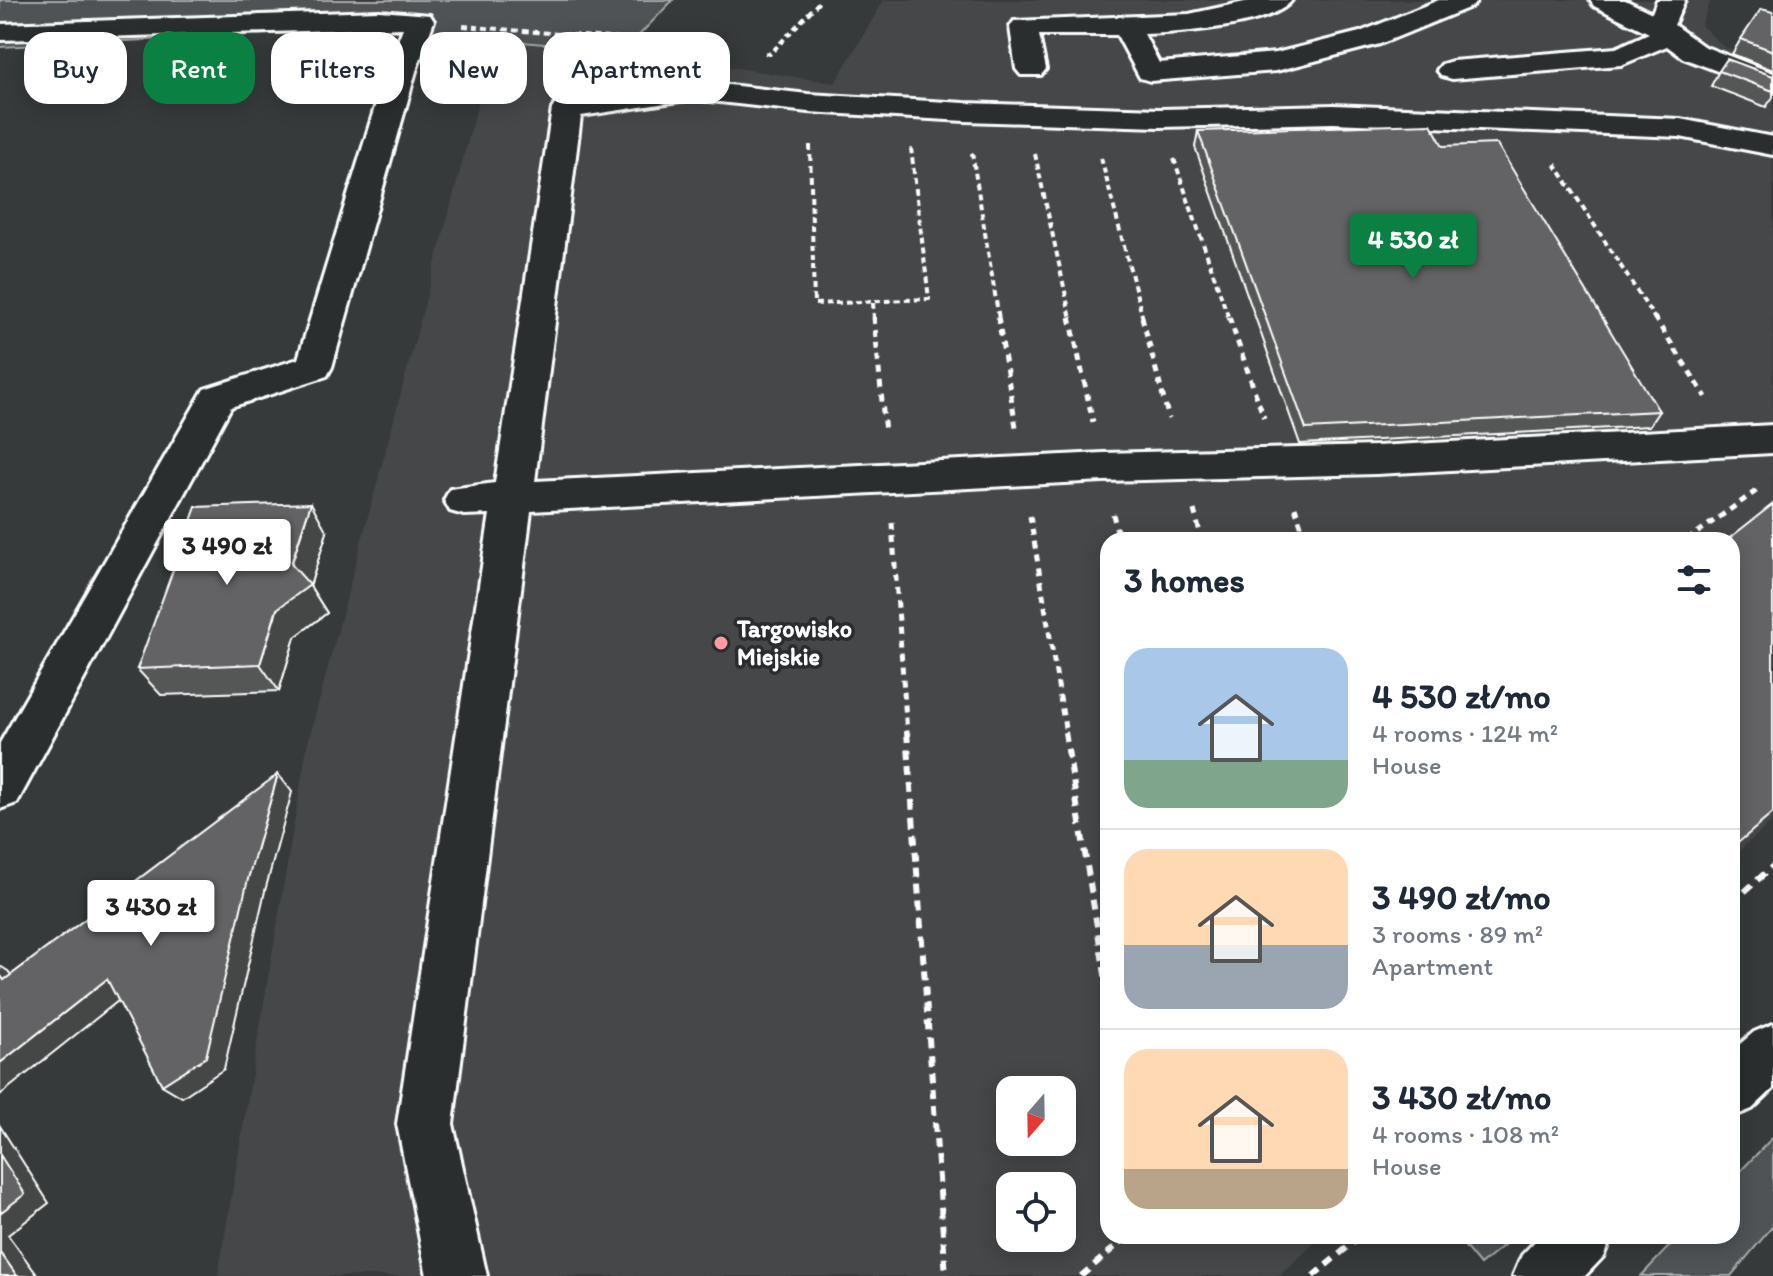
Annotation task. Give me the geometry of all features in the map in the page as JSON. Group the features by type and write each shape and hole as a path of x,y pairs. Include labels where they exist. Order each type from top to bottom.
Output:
{"street":[{"path":"1031,69 1024,27 1033,0"},
{"path":"1024,27 1187,22 1262,9 1278,0"},
{"path":"1125,24 1150,72 1276,62 1370,38 1463,0"},
{"path":"1604,0 1664,31 1693,52 1773,83"},
{"path":"1452,70 1621,56 1664,31 1671,0"},
{"path":"0,32 379,19 420,21 401,71 314,367 217,398 0,788"},
{"path":"457,1276 425,1124 567,109 693,90 808,103 1090,117 1333,114 1680,128 1773,146"},
{"path":"464,500 1103,467 1279,460 1376,460 1773,439"},
{"path":"1740,1082 1773,1051"},
{"path":"1543,1276 1574,1244"}],"path":[{"path":"757,52 770,54 821,0"},
{"path":"420,21 543,33"},
{"path":"808,103 814,304 929,299 906,108"},
{"path":"965,112 1100,944"},
{"path":"1026,114 1117,532"},
{"path":"1090,117 1200,532"},
{"path":"1160,118 1279,460"},
{"path":"1527,122 1734,442"},
{"path":"873,303 889,479 946,1276"},
{"path":"1698,532 1761,488"},
{"path":"1740,896 1773,866"},
{"path":"1081,1276 1119,1244"},
{"path":"1313,1276 1351,1244"}],"shaded area":[{"path":"0,0 673,0 642,32 543,32 543,44 527,42 527,32 420,33 376,29 255,35 255,32 143,32 143,40 127,41 127,32 24,32 24,46 0,47"},
{"name":"Targowisko Miejskie","path":"884,0 1711,0 1701,25 1724,47 1773,62 1773,821 1740,850 1740,532 1100,532 1100,1244 1313,1244 1279,1276 218,1276 307,746 478,104 527,104 527,42 543,43 543,104 730,104 730,67 835,83"},
{"path":"1773,1137 1773,1226 1731,1276 1641,1276 1671,1244 1740,1244 1740,1172"},
{"path":"1463,1244 1505,1244 1480,1265"}],"building":[{"path":"1761,9 1773,12 1773,51 1741,39"},
{"path":"1727,59 1773,76 1773,91 1719,71"},
{"path":"1431,124 1443,146 1497,144 1659,411 1306,429 1198,131"},
{"path":"311,503 291,564 310,585 277,609 260,664 137,669 196,507"},
{"path":"1773,504 1773,813 1740,841 1740,532 1737,532"},
{"path":"278,774 249,875 206,1057 162,1085 107,979 0,1063 0,975 4,980"},
{"path":"0,1155 25,1194 0,1213"},
{"path":"0,1252 17,1276 0,1276"}],"place":[{"name":"Targowisko Miejskie","path":"721,643"}]}
